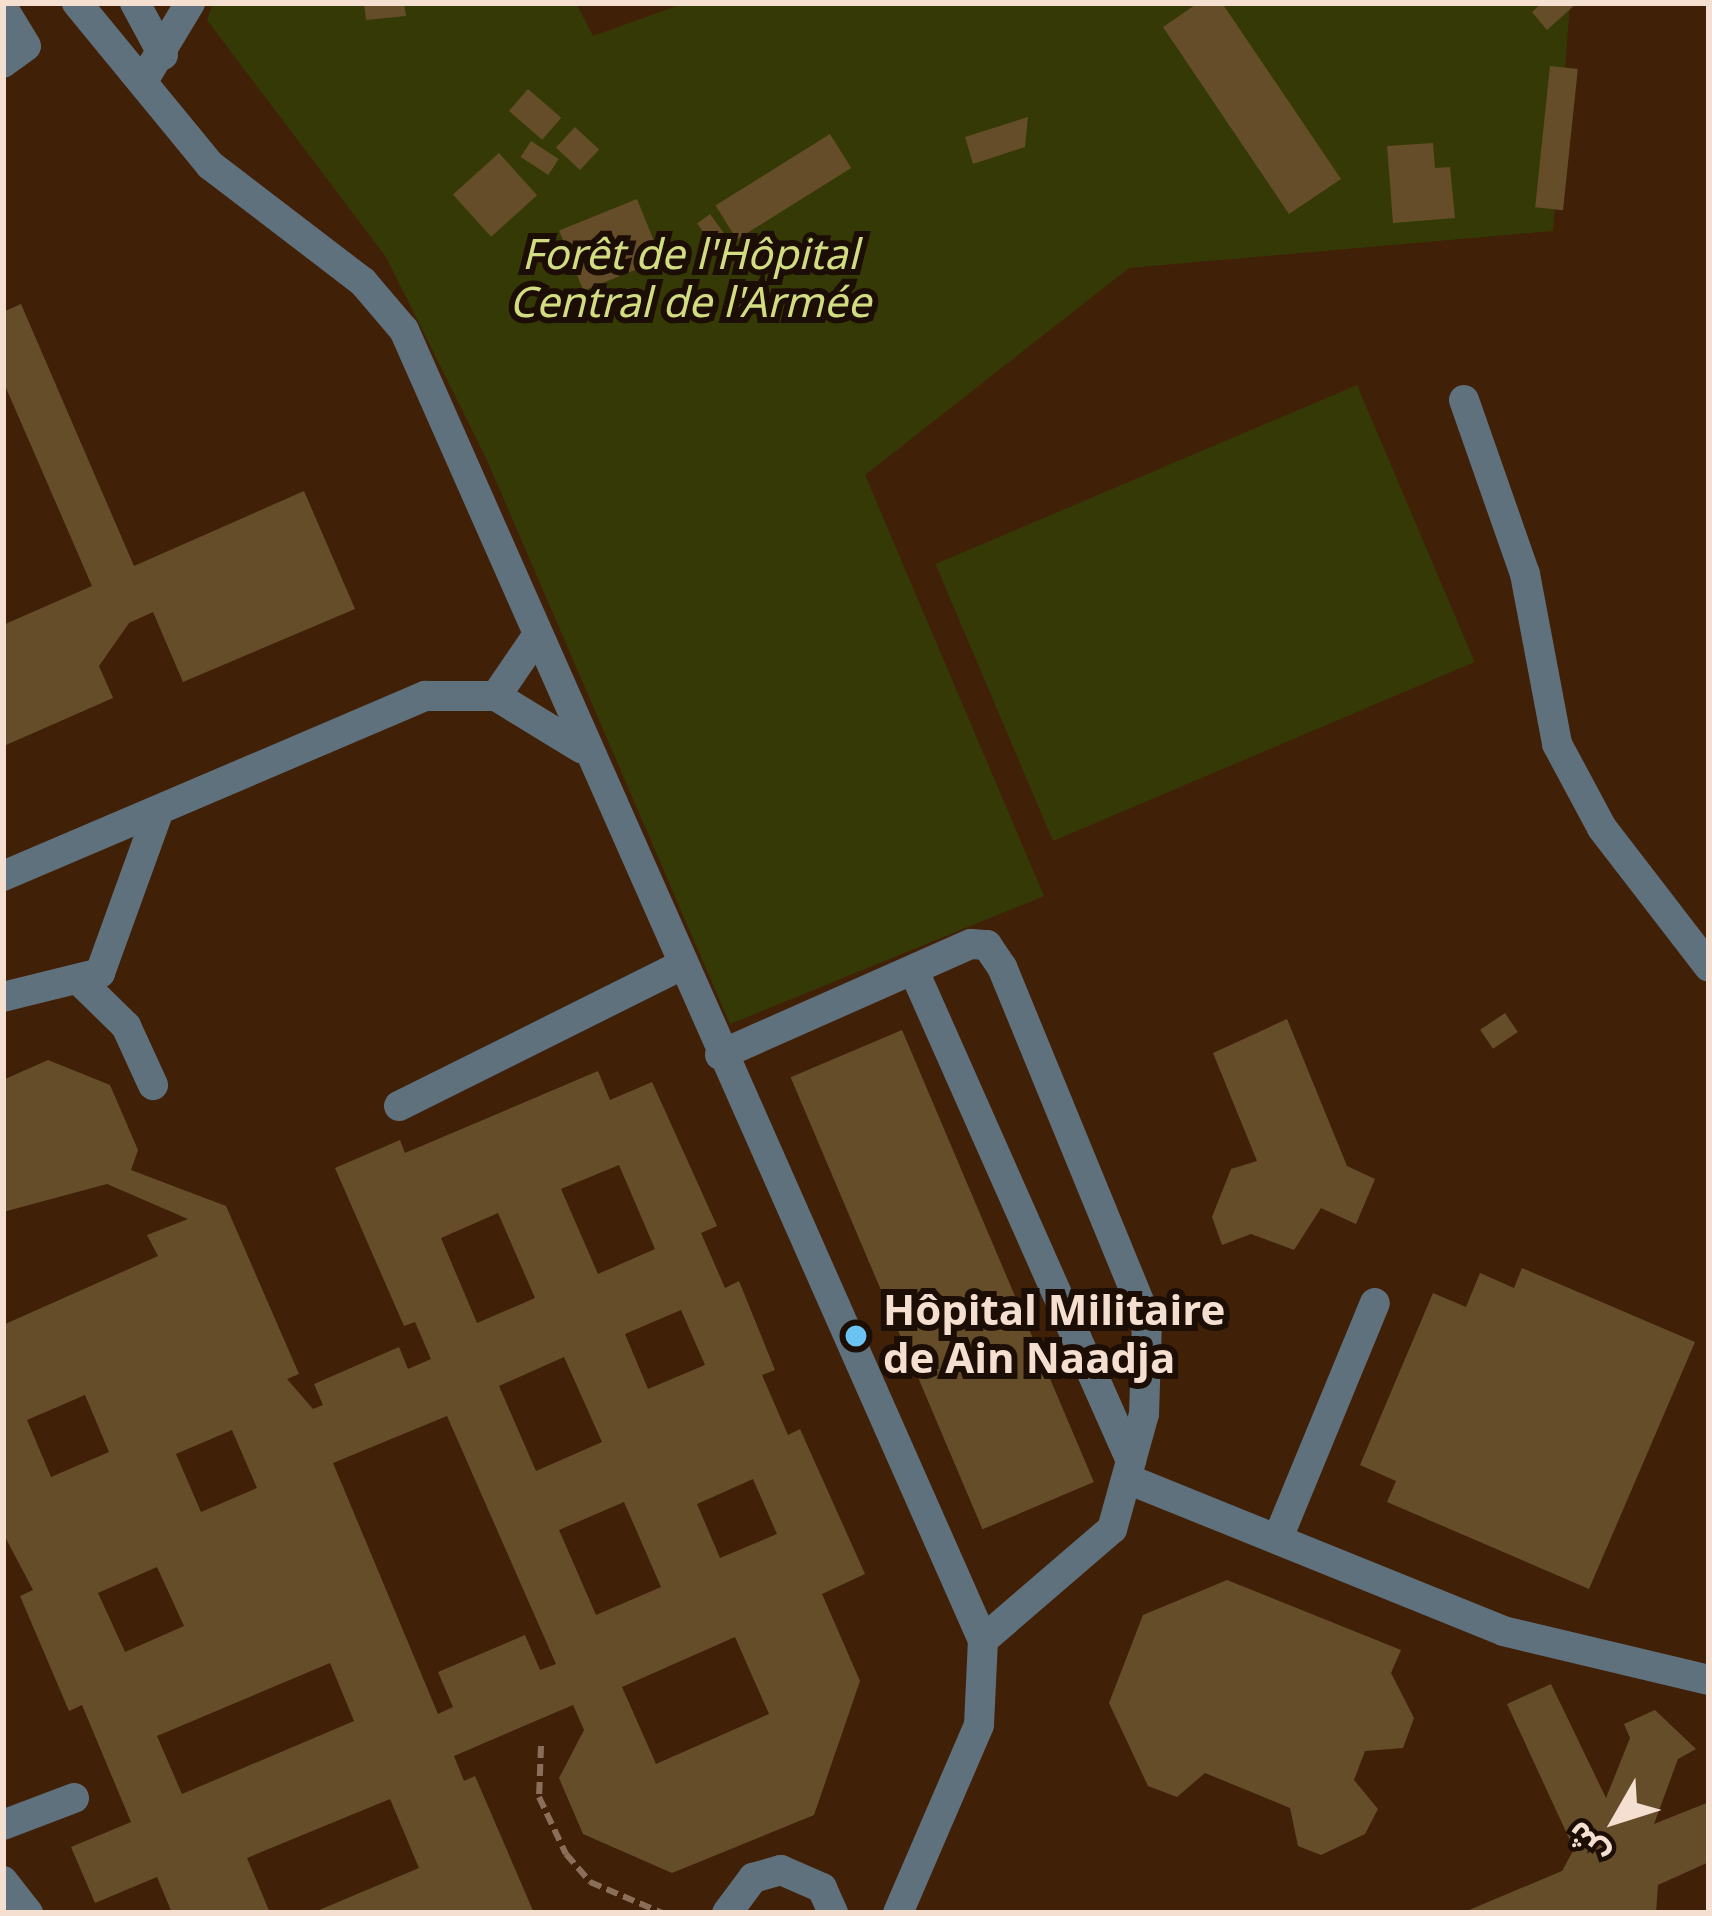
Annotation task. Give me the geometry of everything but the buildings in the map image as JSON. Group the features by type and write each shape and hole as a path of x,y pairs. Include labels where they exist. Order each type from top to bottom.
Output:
{"lane":[{"path":"77,3 210,165 387,306 983,1640 979,1725 898,1913"},
{"path":"135,3 163,55"},
{"path":"143,81 163,55 190,3"},
{"path":"3,8 26,46 3,63"},
{"path":"1464,400 1525,574 1557,744 1602,828 1709,967"},
{"path":"496,696 537,636"},
{"path":"3,876 424,696 496,696 590,757"},
{"path":"3,997 83,984 100,973 159,810"},
{"path":"720,1055 971,944 987,945 1002,967 1148,1320 1130,1470 1088,1555 983,1640"},
{"path":"399,1106 682,965"},
{"path":"914,970 1130,1470 1278,1538 1503,1631 1709,1680"},
{"path":"83,984 126,1026 153,1085"},
{"path":"1278,1538 1375,1303"},
{"path":"3,1825 74,1798"},
{"path":"727,1913 753,1878 781,1870 822,1888 833,1913"},
{"path":"3,1881 28,1913"}],"path":[{"path":"541,1746 539,1797 566,1854 590,1882 662,1913"}],"green space":[{"name":"Forêt de l'Hôpital Central de l'Armée","path":"213,3 576,3 593,36 685,3 1570,3 1553,231 1129,268 865,475 1044,896 730,1024 486,458 386,257 207,20"},
{"path":"1357,385 1475,662 1053,841 935,564"}],"place":[{"name":"Hôpital Militaire de Ain Naadja","path":"856,1336"}]}
